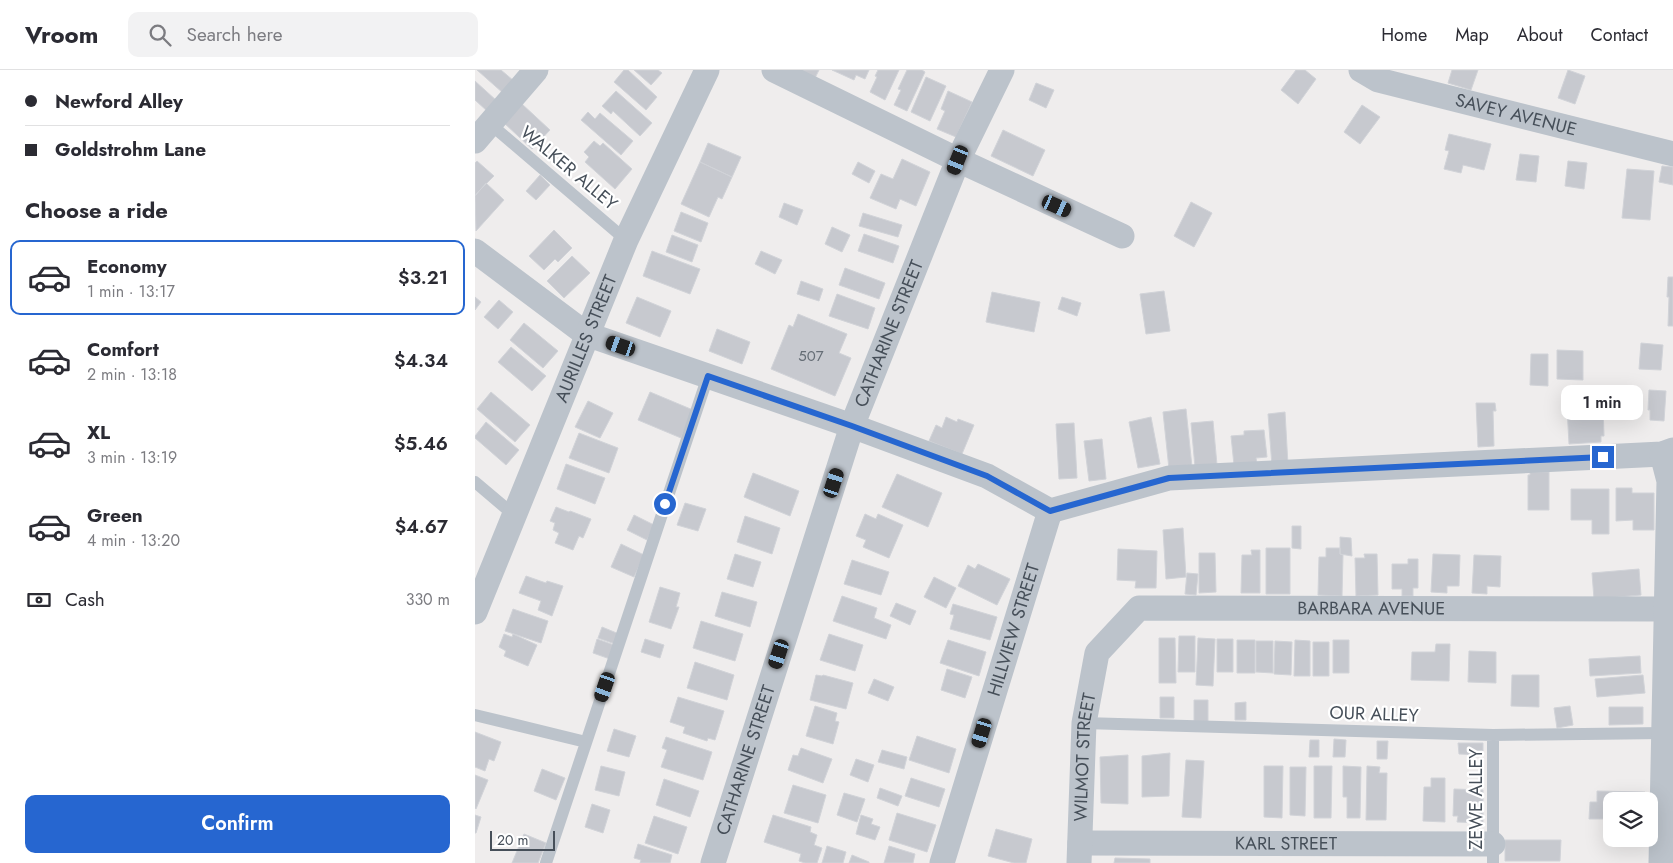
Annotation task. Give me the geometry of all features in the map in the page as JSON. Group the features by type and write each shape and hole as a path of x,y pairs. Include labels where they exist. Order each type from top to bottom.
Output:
{"street":[{"path":"482,132 536,70"},
{"name":"AURILLES STREET","path":"475,612 586,334 626,240 707,70"},
{"path":"774,70 958,160 1122,236"},
{"name":"CATHARINE STREET","path":"713,863 852,426 958,160 1002,70"},
{"name":"SAVEY AVENUE","path":"1361,70 1378,80 1673,154"},
{"path":"475,251 586,334 852,426 987,476 1050,511 1169,478 1667,452 1669,480 1661,863"},
{"name":"HILLVIEW STREET","path":"942,863 1050,511"},
{"name":"BARBARA AVENUE","path":"1097,653 1139,608 1666,609"},
{"name":"WILMOT STREET","path":"1079,853 1084,723 1097,653"},
{"name":"KARL STREET","path":"1079,853 1493,853"}],"lane":[{"name":"WALKER ALLEY","path":"482,132 626,240"},
{"path":"546,863 708,376"},
{"path":"475,482 514,515"},
{"path":"475,715 586,742"},
{"name":"OUR ALLEY","path":"1084,723 1493,735 1663,733"},
{"name":"ZEWE ALLEY","path":"1493,735 1493,853"}],"building":[{"path":"477,70 501,70 514,81 503,93"},
{"path":"624,70 628,70 657,97 646,110 614,82"},
{"path":"634,70 658,70 662,73 651,85"},
{"path":"797,70 819,70 815,78"},
{"path":"832,70 869,70 865,79 856,75 854,80"},
{"path":"878,70 899,70 885,100 870,92"},
{"path":"907,70 922,70 925,72 907,111 894,105 901,90 898,89"},
{"path":"1296,70 1305,70 1316,79 1298,104 1281,90"},
{"path":"1452,70 1478,70 1471,90 1448,83"},
{"path":"1568,70 1585,76 1575,104 1558,98"},
{"path":"926,77 946,86 930,121 911,112"},
{"path":"475,81 497,101 487,111 475,100"},
{"path":"1036,83 1054,90 1046,108 1029,100"},
{"path":"616,91 652,123 640,136 613,111 611,114 602,106"},
{"path":"948,91 972,102 956,137 937,129 945,111 941,109"},
{"path":"522,104 550,130 532,149 504,123"},
{"path":"1362,105 1380,117 1360,144 1344,132"},
{"path":"588,112 595,119 600,113 633,141 621,155 581,120"},
{"path":"1003,130 1045,150 1033,176 991,156"},
{"path":"1449,134 1491,144 1484,170 1463,165 1461,173 1444,169 1449,151 1445,150"},
{"path":"594,141 600,146 603,143 632,169 615,189 585,162 589,157 584,152"},
{"path":"708,143 741,157 732,177 700,162"},
{"path":"1520,154 1539,156 1536,182 1516,180"},
{"path":"902,159 930,172 916,206 900,199 896,209 870,198 881,174 893,179"},
{"path":"477,161 494,176 475,195 475,163"},
{"path":"1568,161 1587,163 1584,189 1565,186"},
{"path":"700,162 732,177 722,199 718,197 709,217 681,204"},
{"path":"858,162 875,171 869,183 852,174"},
{"path":"1662,166 1673,167 1673,185 1659,182"},
{"path":"1627,169 1654,171 1650,220 1622,218"},
{"path":"540,175 550,185 536,200 526,191"},
{"path":"486,183 504,200 476,231 475,196"},
{"path":"1191,202 1212,213 1194,247 1174,236"},
{"path":"784,203 803,210 797,225 779,217"},
{"path":"681,212 708,223 701,242 674,231"},
{"path":"863,213 902,225 898,237 859,226"},
{"path":"832,227 850,235 842,252 825,244"},
{"path":"554,230 572,248 558,262 555,259 544,270 529,256"},
{"path":"864,234 899,246 893,263 858,251"},
{"path":"672,235 698,245 692,262 666,252"},
{"path":"652,251 700,269 690,294 643,276"},
{"path":"761,251 782,260 775,274 755,264"},
{"path":"572,256 590,273 564,298 547,281"},
{"path":"845,268 885,283 879,299 839,285"},
{"path":"1668,277 1673,277 1673,326 1668,326"},
{"path":"801,281 823,289 819,301 797,294"},
{"path":"1164,291 1170,331 1146,334 1140,294"},
{"path":"992,292 1040,302 1034,332 986,322"},
{"path":"837,294 875,308 868,329 829,316"},
{"path":"475,297 481,302 475,310"},
{"path":"637,297 671,311 660,337 626,323"},
{"path":"1062,297 1081,303 1077,316 1058,309"},
{"path":"499,300 513,312 498,329 484,317"},
{"path":"798,314 847,334 839,353 851,358 835,396 771,369 789,325 793,327"},
{"path":"524,323 558,351 543,368 510,340"},
{"path":"717,329 750,342 742,364 709,351"},
{"path":"1641,343 1663,345 1661,370 1639,369"},
{"path":"511,347 546,376 532,391 498,362"},
{"path":"1557,350 1583,351 1583,380 1557,379"},
{"path":"1531,354 1548,354 1548,386 1530,385"},
{"path":"1649,390 1666,391 1664,421 1650,420 1650,410 1648,410"},
{"path":"491,392 530,425 515,442 477,409"},
{"path":"650,392 693,410 681,438 638,420"},
{"path":"588,401 613,413 600,438 575,427"},
{"path":"1476,403 1495,403 1496,411 1493,411 1494,446 1478,447"},
{"path":"1603,405 1604,436 1601,436 1601,442 1569,444 1567,407"},
{"path":"1186,409 1192,467 1169,469 1163,412"},
{"path":"1285,412 1288,465 1272,466 1268,414"},
{"path":"946,417 957,422 958,419 974,425 962,454 929,441 936,425 942,428"},
{"path":"1151,417 1160,464 1138,468 1129,422"},
{"path":"1213,421 1217,465 1195,467 1191,423"},
{"path":"486,422 519,450 506,465 475,438"},
{"path":"1074,423 1077,478 1059,479 1056,424"},
{"path":"1264,430 1267,457 1256,458 1257,463 1234,465 1231,436 1244,435 1244,431"},
{"path":"579,433 618,448 609,473 569,458"},
{"path":"1102,439 1106,479 1089,481 1084,441"},
{"path":"566,464 605,478 595,504 557,489"},
{"path":"1530,472 1549,472 1549,510 1528,510 1528,475 1530,475"},
{"path":"753,473 799,491 790,516 744,497"},
{"path":"897,474 942,493 928,527 882,507"},
{"path":"1616,488 1632,488 1632,493 1654,493 1654,530 1633,530 1633,520 1616,521"},
{"path":"1571,489 1609,489 1609,534 1592,534 1592,520 1571,520"},
{"path":"685,503 706,509 698,531 677,525"},
{"path":"556,507 591,519 583,538 579,536 573,550 555,543 559,533 553,530 555,523 550,521"},
{"path":"865,514 876,519 878,514 903,525 889,558 863,547 866,540 856,536"},
{"path":"634,515 654,525 647,540 627,530"},
{"path":"745,516 780,528 772,554 737,542"},
{"path":"1292,526 1301,526 1301,549 1292,548"},
{"path":"1183,528 1186,577 1166,579 1163,530"},
{"path":"1340,537 1351,538 1352,556 1340,554"},
{"path":"621,544 644,555 634,577 611,567"},
{"path":"1266,548 1290,548 1290,594 1266,594"},
{"path":"1326,548 1340,548 1340,554 1343,555 1342,596 1318,595 1319,557 1326,557"},
{"path":"1118,549 1157,551 1156,588 1135,588 1136,581 1117,580"},
{"path":"1251,550 1260,550 1260,593 1241,593 1242,555 1252,555"},
{"path":"1199,553 1215,553 1216,592 1199,593"},
{"path":"735,554 761,562 753,587 727,579"},
{"path":"1364,554 1377,554 1378,595 1356,596 1355,558 1365,558"},
{"path":"1433,554 1460,555 1459,586 1447,586 1447,593 1431,592"},
{"path":"1474,555 1501,556 1500,587 1487,586 1487,594 1472,593"},
{"path":"1408,559 1418,559 1418,588 1413,588 1413,596 1402,596 1402,589 1392,589 1392,564 1408,564"},
{"path":"852,560 889,572 881,595 844,584"},
{"path":"978,564 1010,579 997,605 958,586 968,565 975,569"},
{"path":"1639,569 1641,595 1594,599 1592,573"},
{"path":"1187,573 1198,574 1196,595 1185,594"},
{"path":"526,576 546,583 547,581 563,586 552,616 538,610 541,601 519,593"},
{"path":"934,577 956,588 946,608 924,597"},
{"path":"660,587 680,593 676,607 679,607 671,629 649,622"},
{"path":"722,592 757,602 750,627 715,616"},
{"path":"842,596 877,608 874,618 891,625 886,639 833,621"},
{"path":"896,603 916,611 910,625 890,616"},
{"path":"953,604 997,617 990,640 950,629 954,615 950,614"},
{"path":"513,609 548,621 541,643 505,631"},
{"path":"701,621 743,634 735,661 693,648"},
{"path":"602,627 619,634 615,644 598,638"},
{"path":"504,634 512,637 513,634 537,645 528,666 504,656 506,651 499,647"},
{"path":"829,634 863,645 855,671 820,660"},
{"path":"1179,636 1195,636 1195,672 1178,672"},
{"path":"1159,638 1175,638 1176,683 1159,683"},
{"path":"1198,638 1215,639 1213,686 1196,685"},
{"path":"597,639 614,645 610,659 593,653"},
{"path":"645,639 664,645 660,658 641,652"},
{"path":"1217,639 1233,639 1233,672 1217,672"},
{"path":"948,640 986,652 979,676 940,663"},
{"path":"1237,640 1255,640 1255,673 1237,673"},
{"path":"1295,640 1310,641 1310,676 1294,676"},
{"path":"1333,640 1349,640 1349,673 1333,673"},
{"path":"1256,641 1273,641 1273,673 1256,672"},
{"path":"1275,641 1292,642 1291,675 1274,674"},
{"path":"1313,642 1329,642 1329,676 1313,676"},
{"path":"1436,644 1450,644 1449,681 1411,680 1412,652 1435,652"},
{"path":"1469,651 1496,652 1496,683 1468,682"},
{"path":"1640,656 1641,673 1590,676 1589,659"},
{"path":"695,662 734,675 727,700 687,688"},
{"path":"947,669 972,677 965,698 941,690"},
{"path":"816,675 853,683 846,709 810,700"},
{"path":"1512,675 1539,675 1539,707 1511,706"},
{"path":"1643,675 1645,693 1597,697 1595,679"},
{"path":"874,679 894,687 888,701 868,693"},
{"path":"678,697 724,711 715,740 708,738 707,741 683,733 685,727 670,722"},
{"path":"1160,697 1174,697 1174,718 1160,718"},
{"path":"1194,700 1208,700 1208,722 1194,722"},
{"path":"1246,702 1246,720 1235,720 1235,703"},
{"path":"815,706 837,713 835,721 839,722 833,744 806,736"},
{"path":"1570,706 1573,725 1557,728 1554,708"},
{"path":"1609,707 1643,707 1643,724 1609,725"},
{"path":"614,729 636,736 629,757 607,751"},
{"path":"475,732 501,742 494,761 489,759 485,771 475,767"},
{"path":"917,736 956,749 949,773 909,760"},
{"path":"666,737 712,752 703,780 661,767 667,750 662,748"},
{"path":"1334,739 1346,740 1345,757 1333,757"},
{"path":"1310,740 1319,740 1319,757 1309,757"},
{"path":"1377,741 1388,741 1387,759 1377,759"},
{"path":"1458,743 1483,743 1483,755 1459,754"},
{"path":"801,748 832,759 823,783 788,770 793,755 798,756"},
{"path":"882,750 907,757 904,769 878,762"},
{"path":"1170,753 1169,796 1142,797 1142,756"},
{"path":"1128,755 1128,804 1101,803 1100,757"},
{"path":"856,759 874,765 868,782 850,775"},
{"path":"1186,760 1204,761 1201,818 1182,817"},
{"path":"601,766 625,772 619,796 595,790"},
{"path":"1264,766 1283,766 1282,818 1264,817"},
{"path":"1314,766 1332,766 1331,818 1314,818"},
{"path":"1343,766 1361,767 1360,818 1347,818 1347,797 1343,797"},
{"path":"1367,766 1380,767 1379,773 1387,773 1386,820 1366,820"},
{"path":"1290,767 1306,767 1305,816 1290,815"},
{"path":"542,769 565,778 556,800 534,791"},
{"path":"475,775 488,780 476,809 475,808"},
{"path":"911,778 945,789 939,807 905,796"},
{"path":"1431,778 1445,778 1445,822 1423,821 1424,787 1431,787"},
{"path":"664,779 699,791 690,817 656,805"},
{"path":"793,785 826,795 818,823 784,813"},
{"path":"880,788 902,796 898,806 877,798"},
{"path":"1454,789 1483,790 1483,823 1457,822 1458,816 1453,816"},
{"path":"1597,791 1645,792 1603,792 1603,819 1589,819 1590,802 1597,802"},
{"path":"844,793 865,799 857,822 837,815"},
{"path":"592,804 610,810 603,833 585,827"},
{"path":"897,813 936,825 927,852 889,840"},
{"path":"475,815 481,817 476,833 475,833"},
{"path":"773,815 811,827 810,832 817,835 814,845 822,848 817,863 799,861 801,854 764,842"},
{"path":"861,815 873,819 871,824 880,827 875,840 856,834"},
{"path":"654,816 687,827 678,854 645,843"},
{"path":"996,829 1032,839 1026,863 1014,863 988,856"},
{"path":"524,834 546,843 538,863 512,863"},
{"path":"1505,840 1561,840 1560,861 1505,861"},
{"path":"638,844 672,855 670,863 640,863 641,860 634,858"},
{"path":"827,846 846,852 843,863 822,863"},
{"path":"889,846 915,854 913,863 884,863"},
{"path":"852,855 869,862 869,863 849,863"},
{"path":"1115,858 1150,859 1150,863 1114,863"}],"route":[{"path":"665,504 708,376 852,426 987,476 1050,511 1169,478 1603,457"}]}
